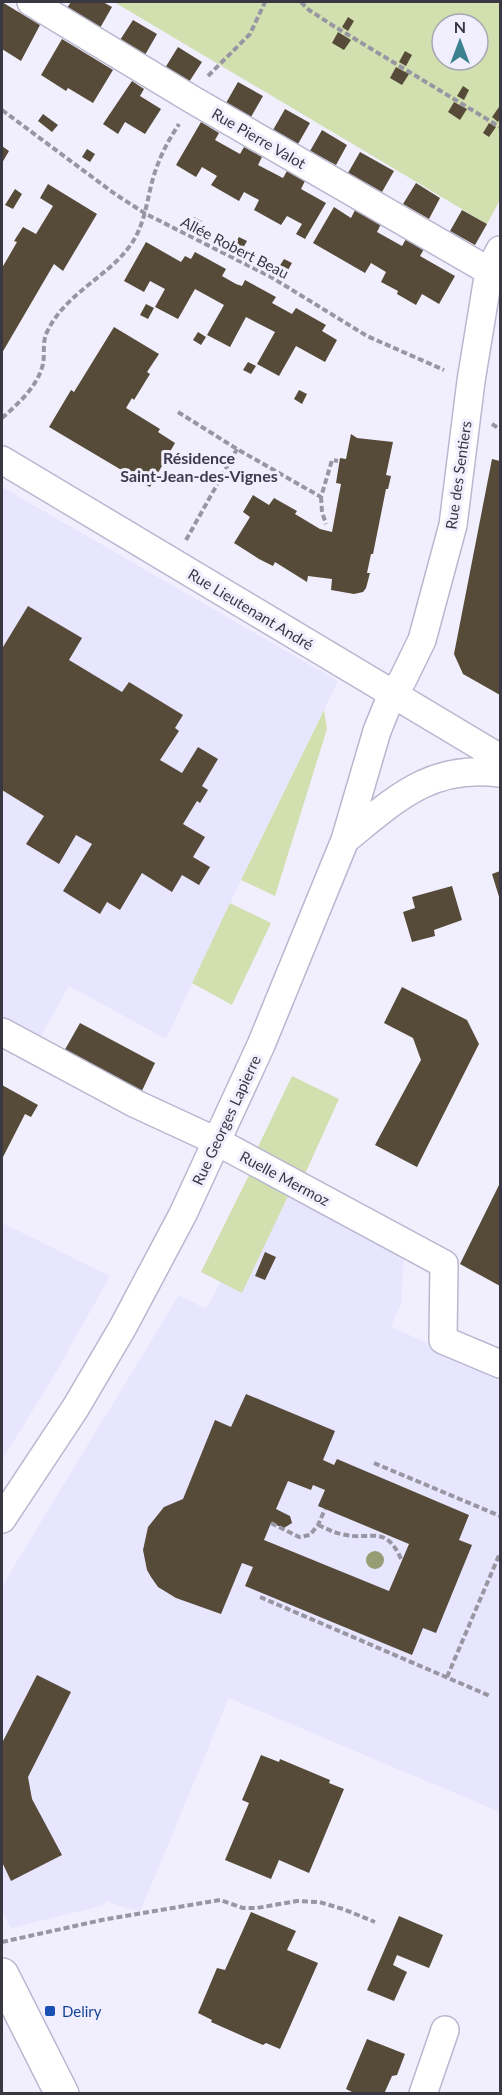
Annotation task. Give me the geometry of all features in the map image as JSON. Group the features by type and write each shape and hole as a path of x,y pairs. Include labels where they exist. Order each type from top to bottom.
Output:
{"street":[{"name":"Rue Pierre Valot","path":"31,2 193,100 495,261"},
{"name":"Rue des Sentiers","path":"392,694 402,681 422,640 453,525 471,381 495,261"},
{"name":"Rue Lieutenant André","path":"2,460 501,758"},
{"name":"Rue Georges Lapierre","path":"2,1519 76,1407 123,1328 183,1214 261,1046 345,840 376,731 392,694"},
{"path":"345,840 406,791 444,775 480,770 501,773"},
{"name":"Ruelle Mermoz","path":"2,1032 136,1104 216,1141 444,1264 443,1340 501,1364"},
{"path":"2,1975 62,2094"},
{"path":"423,2094 445,2030"}],"path":[{"path":"301,2 332,25 501,127"},
{"name":"Allée Robert Beau","path":"2,110 115,194 146,214 271,277 367,336 471,381"},
{"path":"2,418 37,380 44,361 46,333 52,324 75,295 124,254 141,227 146,214"},
{"path":"178,412 321,497"},
{"path":"174,562 237,449"},
{"path":"326,524 321,512 321,497 332,460 338,461"},
{"path":"374,1463 501,1516"},
{"path":"271,1524 299,1537 310,1535 318,1525 325,1509"},
{"path":"318,1525 342,1535 382,1536 393,1545 402,1561"},
{"path":"447,1677 501,1553"},
{"path":"260,1597 490,1696"},
{"path":"2,1942 102,1920 220,1900 243,1908 297,1901 319,1902 375,1922"}],"shaded area":[{"path":"2,487 338,681 166,1039 69,986 39,1040 2,1019"},
{"path":"291,1190 404,1256 401,1303 391,1327 500,1375 500,1812 229,1698 140,1912 105,1901 105,1905 11,1928 2,1910 2,1586 179,1295 206,1309 221,1282 242,1293"},
{"path":"2,1223 110,1276 55,1374 2,1460"}],"green space":[{"path":"114,2 500,2 500,200 487,224"},
{"path":"324,710 327,729 275,896 241,880"},
{"path":"230,903 271,923 232,1005 192,983"},
{"path":"292,1076 339,1099 304,1176 257,1149"},
{"path":"252,1169 291,1190 242,1293 201,1272"}],"building":[{"path":"2,2 40,25 21,61 2,49"},
{"path":"71,2 103,2 112,7 100,28 67,8"},
{"path":"348,17 354,21 348,31 342,27"},
{"path":"133,20 157,34 145,55 120,40"},
{"path":"338,32 351,40 344,50 332,43"},
{"path":"62,39 113,70 93,103 68,88 66,91 41,75"},
{"path":"178,47 202,62 189,82 165,68"},
{"path":"405,51 412,55 406,66 399,62"},
{"path":"396,67 409,74 402,85 390,78"},
{"path":"132,81 144,89 140,96 161,109 145,134 125,122 118,134 103,124"},
{"path":"238,82 263,96 251,117 226,103"},
{"path":"463,86 469,90 464,100 457,96"},
{"path":"454,102 467,109 460,120 448,112"},
{"path":"499,107 500,118 498,122 492,117"},
{"path":"285,109 310,123 298,144 273,130"},
{"path":"43,114 58,125 52,132 38,121"},
{"path":"201,122 219,133 215,140 240,154 244,147 262,157 258,165 283,178 287,171 305,181 301,189 326,203 305,239 296,234 302,224 287,216 281,225 254,210 259,200 244,192 239,201 211,185 217,176 202,167 196,177 176,165"},
{"path":"489,123 496,127 489,137 483,133"},
{"path":"322,130 347,145 336,165 310,151"},
{"path":"2,146 9,151 2,163"},
{"path":"87,149 95,154 90,162 82,157"},
{"path":"360,152 394,171 382,192 348,173"},
{"path":"416,183 440,198 429,219 403,204"},
{"path":"48,184 97,214 63,271 54,264 2,353 2,268 23,227 36,234 53,206 40,198"},
{"path":"15,189 22,194 13,209 5,205"},
{"path":"334,207 351,218 355,210 381,224 377,232 402,246 406,239 424,249 420,256 455,276 439,304 422,294 416,305 397,294 398,291 381,282 386,272 371,263 365,273 313,243"},
{"path":"462,210 487,224 475,245 450,231"},
{"path":"194,217 202,221 198,229 190,224"},
{"path":"239,237 247,241 242,250 234,245"},
{"path":"146,242 181,262 185,256 191,259 195,252 226,269 222,276 236,284 242,286 245,280 276,297 272,303 292,314 296,308 326,325 322,331 337,340 325,362 296,346 279,376 257,364 275,332 246,317 230,347 207,335 224,305 195,289 178,319 155,307 165,289 150,281 144,292 124,281"},
{"path":"284,259 292,263 287,272 279,267"},
{"path":"146,304 154,308 148,319 140,315"},
{"path":"114,327 159,354 147,372 150,374 134,400 132,398 126,408 160,429 158,432 175,443 150,487 49,427 71,390 74,392"},
{"path":"198,332 206,337 201,345 193,340"},
{"path":"248,362 256,366 251,374 243,370"},
{"path":"299,390 307,394 302,404 294,399"},
{"path":"351,434 357,438 393,442 386,475 391,476 388,489 386,489 373,554 371,554 367,573 370,573 363,592 354,594 331,590 332,579 308,576 307,582 275,562 273,566 234,543 250,517 243,512 253,495 269,505 274,498 297,511 295,514 320,529 332,532 341,484 336,483 340,458 346,459"},
{"path":"492,459 500,461 500,695 463,674 454,654"},
{"path":"28,606 82,638 69,660 122,692 129,682 183,715 175,728 179,731 160,760 182,773 198,747 218,759 202,786 208,790 200,803 197,801 183,824 205,837 193,857 210,867 199,885 182,875 172,892 142,873 120,910 107,902 100,914 63,891 92,844 76,835 59,864 26,844 44,816 2,790 2,646"},
{"path":"500,871 500,900 492,874"},
{"path":"452,886 462,920 434,930 435,936 412,942 403,912 415,908 412,897"},
{"path":"402,987 467,1020 479,1044 417,1167 375,1145 421,1060 413,1038 384,1023"},
{"path":"80,1023 155,1063 140,1095 63,1053"},
{"path":"2,1085 38,1105 31,1117 25,1114 2,1159"},
{"path":"500,1183 500,1286 460,1264"},
{"path":"265,1252 276,1257 265,1280 255,1276"},
{"path":"246,1394 335,1431 323,1460 334,1465 337,1459 469,1515 459,1540 472,1545 436,1633 423,1628 412,1655 245,1586 253,1567 242,1563 221,1614 176,1598 158,1587 147,1570 143,1550 148,1527 164,1507 183,1499 215,1420 231,1427","holes":["288,1481 311,1490 313,1485 325,1490 318,1506 409,1544 389,1591 264,1540 271,1523 284,1528 292,1523 290,1516 276,1509"]},
{"path":"37,1675 71,1692 28,1777 32,1799 62,1855 11,1881 2,1862 2,1743"},
{"path":"261,1755 279,1762 280,1759 330,1780 329,1783 344,1789 309,1873 279,1860 271,1879 225,1860 249,1803 242,1800"},
{"path":"251,1912 296,1931 287,1950 318,1963 280,2049 266,2043 263,2045 211,2022 212,2020 198,2013 217,1968 225,1970"},
{"path":"399,1916 443,1935 429,1968 397,1955 393,1965 407,1972 394,2001 367,1990"},
{"path":"367,2039 405,2054 397,2075 392,2076 384,2094 356,2094 346,2089"}],"place":[{"name":"Deliry","path":"50,2011"}],"district":[{"name":"Résidence Saint-Jean-des-Vignes","path":"199,466"}]}
